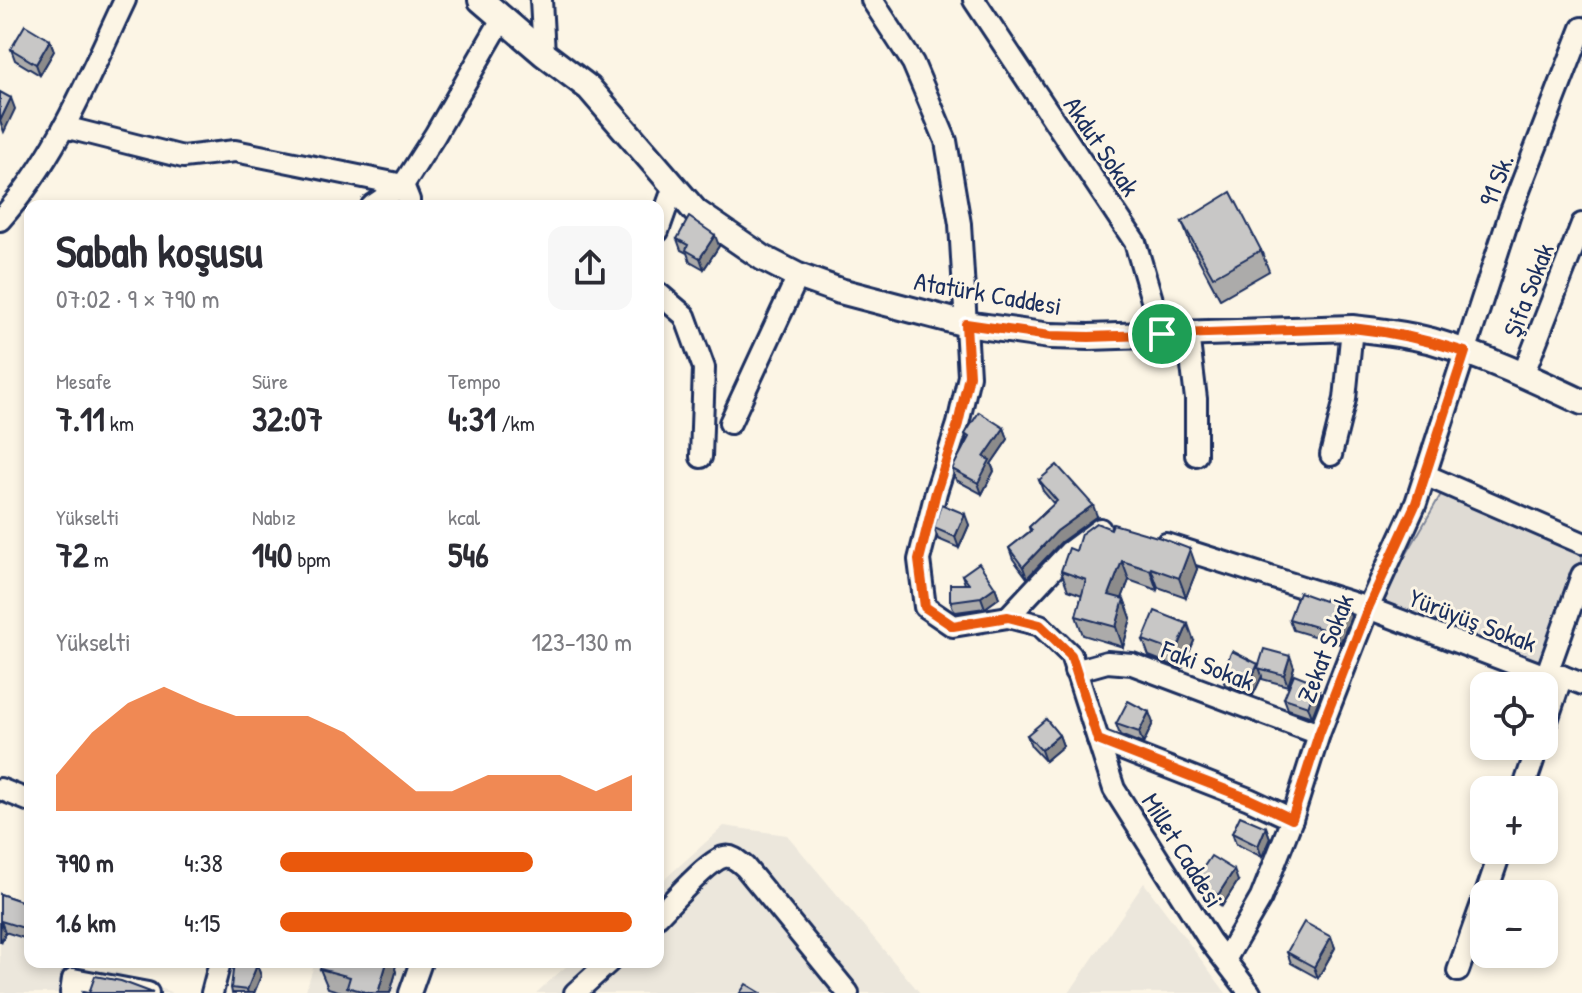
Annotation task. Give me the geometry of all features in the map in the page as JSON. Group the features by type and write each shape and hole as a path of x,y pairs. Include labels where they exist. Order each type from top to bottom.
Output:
{"main road":[{"name":"Atatürk Caddesi","path":"481,0 589,88 696,212 763,258 798,276 840,291 966,324 1050,336 1352,328 1394,332 1465,352 1582,402"}],"street":[{"path":"0,220 27,188 64,127 125,0"},
{"path":"541,0 544,54"},
{"name":"Millet Caddesi","path":"872,0 913,63 946,141 960,224 969,376 919,560 925,607 953,626 1008,617 1040,625 1071,655 1114,789 1210,941 1250,993"},
{"name":"Akdut Sokak","path":"974,0 1135,242 1162,334"},
{"path":"381,200 403,185 502,19"},
{"name":"91 Sk.","path":"1465,352 1510,214 1582,28"},
{"path":"64,127 183,157 235,151 403,185"},
{"path":"403,185 409,200"},
{"path":"664,214 674,186"},
{"name":"Şifa Sokak","path":"1523,375 1582,224"},
{"path":"730,423 798,276"},
{"path":"664,298 685,316 704,368 701,457"},
{"path":"1331,455 1345,399 1352,328"},
{"path":"1188,333 1196,399 1196,455"},
{"name":"Zekat Sokak","path":"1225,960 1261,898 1368,608 1416,503 1465,352"},
{"path":"1425,475 1582,543"},
{"path":"1008,617 1069,552 1099,529 1113,530"},
{"name":"Yürüyüş Sokak","path":"1142,536 1368,608 1543,672"},
{"path":"1555,672 1582,575"},
{"name":"Faki Sokak","path":"1075,671 1107,662 1132,664 1319,734"},
{"name":"Yürüyüş Sokak","path":"1558,677 1582,684"},
{"path":"1098,740 1292,819"},
{"path":"0,789 24,799"},
{"path":"664,910 712,863 724,856 734,857 848,993"},
{"path":"1458,971 1470,938"},
{"path":"212,993 218,968"},
{"path":"410,993 419,968"},
{"path":"575,993 602,968"},
{"path":"71,993 73,979 148,993"}],"shaded area":[{"path":"1444,489 1582,549 1582,564 1536,667 1379,602"},
{"path":"724,826 787,835 920,993 536,993 564,968 664,968 664,880"},
{"path":"1144,883 1226,993 1069,993"},
{"path":"0,894 24,901 24,968 117,972 173,993 0,993"},
{"path":"313,968 407,968 399,993 305,993"}],"building":[{"path":"25,25 50,40 36,64 11,49"},
{"path":"0,92 11,98 0,121"},
{"path":"1231,192 1261,250 1213,277 1182,222"},
{"path":"689,217 715,235 700,258 686,250 688,245 677,239"},
{"path":"979,412 1004,428 984,457 990,460 978,483 952,469 969,437 965,434"},
{"path":"1057,465 1093,505 1057,531 1023,567 1009,548 1032,530 1029,527 1057,501 1039,480"},
{"path":"941,504 965,514 955,537 934,528"},
{"path":"1096,523 1111,529 1113,524 1190,549 1179,578 1122,561 1109,595 1124,599 1116,627 1076,616 1086,580 1061,571 1069,548 1076,551 1081,534"},
{"path":"979,563 995,587 981,597 950,600 950,584 969,584 962,575"},
{"path":"1299,592 1347,606 1336,633 1289,619"},
{"path":"1155,611 1188,624 1176,652 1143,640"},
{"path":"1264,649 1290,656 1284,675 1258,668"},
{"path":"1232,651 1258,664 1249,684 1221,674"},
{"path":"1294,674 1317,683 1308,706 1284,698"},
{"path":"1128,701 1149,712 1139,732 1116,724"},
{"path":"1046,719 1059,735 1041,750 1027,735"},
{"path":"1240,816 1266,827 1258,846 1232,833"},
{"path":"1211,856 1234,870 1218,895 1195,880"},
{"path":"0,894 24,902 24,928 1,921 0,925"},
{"path":"1304,922 1331,937 1314,967 1287,952"},
{"path":"233,968 256,968 247,990 231,988"},
{"path":"385,968 378,993 347,987 350,977 320,969"},
{"path":"95,976 121,981 153,993 89,993"},
{"path":"746,984 761,993 740,993"}],"route":[{"path":"966,324 1050,336 1162,334 1352,328 1394,332 1465,352 1416,503 1368,608 1319,734 1292,819 1098,740 1071,655 1040,625 1008,617 953,626 925,607 919,560 969,376 966,324"}]}
